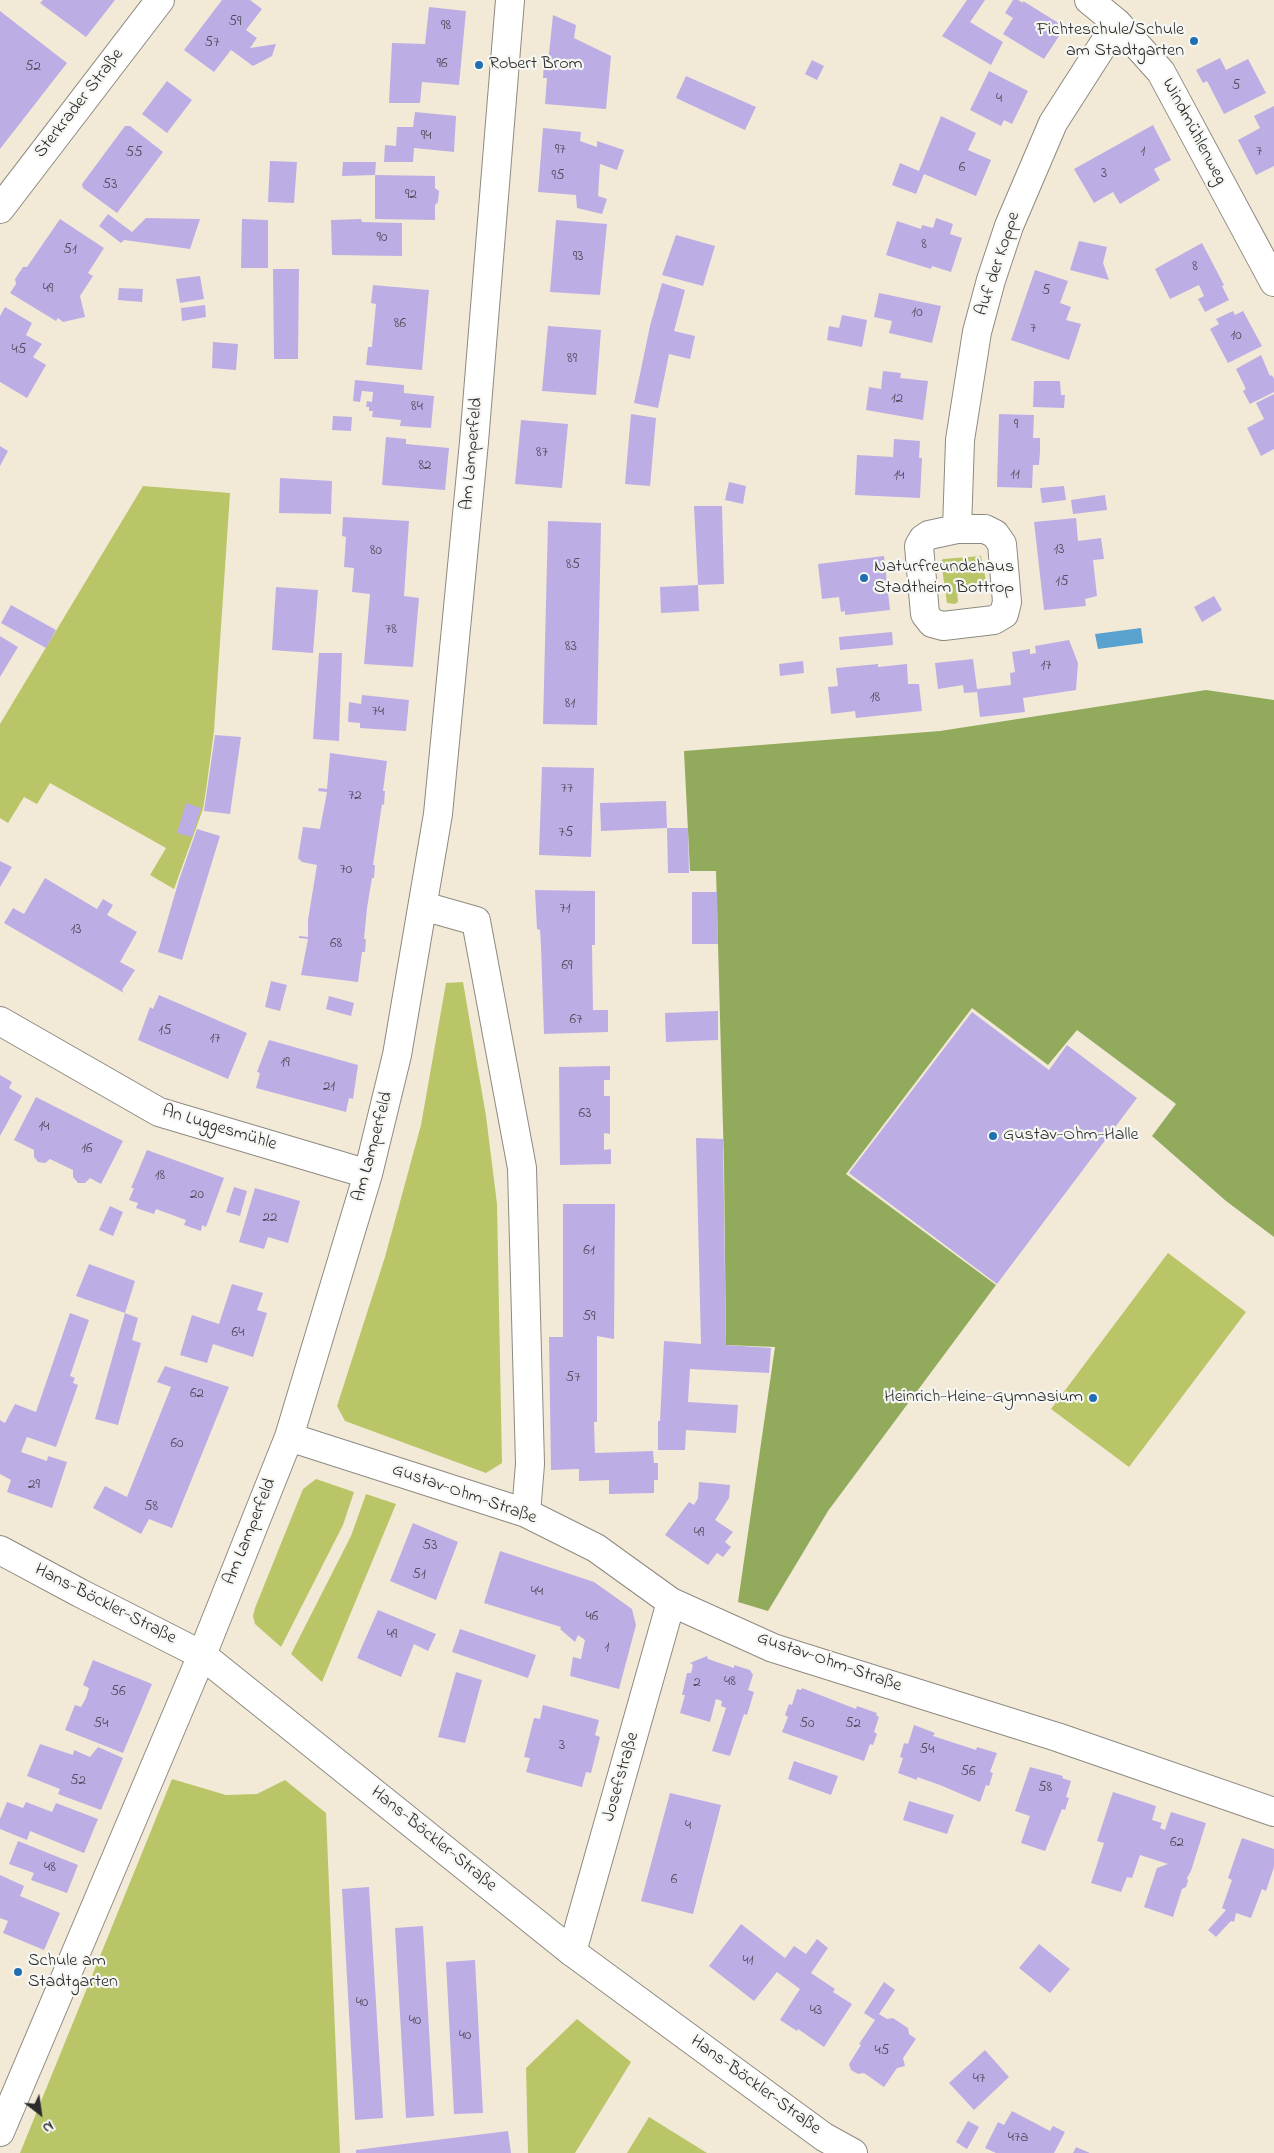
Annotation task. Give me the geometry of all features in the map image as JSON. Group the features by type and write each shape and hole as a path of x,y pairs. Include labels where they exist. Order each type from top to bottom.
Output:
{"street":[{"name":"Sterkrader Straße","path":"0,208 160,0"},
{"name":"Am Lamperfeld","path":"0,2132 202,1655 289,1437 368,1174 397,1055 438,814 474,442 510,0"},
{"name":"Windmühlenweg","path":"1089,0 1117,23 1161,72 1274,282"},
{"name":"Auf der Koppe","path":"957,529 960,440 978,332 991,280 1009,226 1053,123 1117,23"},
{"path":"423,906 476,922 522,1168 530,1464 526,1513"},
{"name":"An Luggesmühle","path":"0,1021 159,1112 368,1174"},
{"name":"Gustav-Ohm-Straße","path":"289,1437 526,1513 596,1548 671,1602 773,1648 1057,1737 1274,1812"},
{"name":"Hans-Böckler-Straße","path":"0,1550 202,1655 572,1952 824,2137 853,2153"},
{"name":"Josefstraße","path":"572,1952 671,1602"}],"green space":[{"path":"143,486 230,493 214,731 206,790 203,809 174,889 150,875 166,848 50,783 37,804 24,797 8,823 0,818 0,724"},
{"path":"981,556 986,581 984,585 957,589 958,602 955,604 947,603 941,561 943,559"},
{"path":"1206,690 1274,700 1274,1237 1226,1201 1152,1136 1176,1104 1077,1030 1048,1065 972,1008 846,1174 996,1285 828,1511 768,1611 738,1602 775,1347 726,1345 724,1164 716,871 690,871 684,751 940,731"},
{"path":"463,982 486,1116 497,1204 502,1463 486,1473 345,1421 337,1406 385,1257 421,1125 446,983"},
{"path":"1168,1253 1246,1312 1129,1467 1051,1409"},
{"path":"316,1479 354,1492 343,1525 281,1647 255,1624 253,1616 303,1489"},
{"path":"366,1494 396,1504 322,1682 291,1654 351,1536"},
{"path":"172,1779 226,1795 257,1794 285,1780 326,1813 340,2153 20,2153"},
{"path":"577,2019 631,2062 575,2153 528,2153 526,2068"},
{"path":"649,2117 707,2153 627,2153"}],"water":[{"path":"1141,628 1143,643 1098,649 1095,634"}],"building":[{"path":"43,0 115,0 86,37 40,3"},
{"path":"222,0 250,0 262,9 246,30 257,38 250,48 276,44 272,56 253,66 231,50 214,72 184,50"},
{"path":"967,0 985,0 970,22 1003,42 991,65 942,36"},
{"path":"1013,0 1023,3 1023,1 1065,27 1044,59 1003,34 1013,18 1005,13"},
{"path":"429,7 466,11 459,85 422,82 420,103 389,103 392,43 425,44"},
{"path":"0,11 67,63 0,149"},
{"path":"553,15 576,25 574,38 611,56 606,109 545,104 547,78 543,78 544,62 548,63"},
{"path":"1220,58 1226,70 1248,59 1266,93 1224,114 1207,81 1203,83 1196,70"},
{"path":"812,60 824,66 817,80 805,74"},
{"path":"989,71 1028,91 1012,124 1004,120 1001,126 970,110"},
{"path":"686,76 756,107 745,130 676,98"},
{"path":"167,81 192,100 167,133 142,114"},
{"path":"1274,106 1274,166 1256,175 1238,140 1260,128 1254,116"},
{"path":"415,112 456,116 454,152 414,148 413,162 384,162 385,145 396,146 397,127 413,127"},
{"path":"941,116 976,133 968,150 991,160 976,196 924,174 916,194 892,185 900,163 919,171"},
{"path":"1153,125 1171,160 1154,169 1160,180 1120,204 1113,192 1094,203 1074,169"},
{"path":"125,126 130,126 163,152 117,213 83,188 82,184"},
{"path":"543,128 581,132 580,141 597,147 597,141 624,150 617,170 600,164 598,196 607,199 602,214 577,208 576,195 538,192"},
{"path":"270,161 297,162 294,203 268,202"},
{"path":"343,162 376,162 375,175 342,176"},
{"path":"375,175 435,176 435,188 439,191 438,202 435,205 435,220 375,219"},
{"path":"108,214 132,232 146,218 200,219 190,249 124,240 121,243 99,226"},
{"path":"936,218 953,224 950,234 962,238 951,272 932,266 931,269 886,255 897,221 921,229 922,225 933,228"},
{"path":"60,219 104,248 88,273 93,276 80,296 85,317 63,322 58,318 56,321 10,293 16,284 15,279 23,267 27,267"},
{"path":"242,219 268,220 268,268 241,268"},
{"path":"361,219 362,222 402,223 402,256 332,255 331,220"},
{"path":"556,220 607,224 600,295 550,292"},
{"path":"676,235 715,246 703,286 662,275"},
{"path":"1079,241 1107,247 1103,263 1109,280 1070,270"},
{"path":"1202,243 1224,285 1222,286 1229,300 1205,312 1198,299 1204,296 1199,285 1170,299 1155,269"},
{"path":"273,269 299,269 298,359 274,359"},
{"path":"1035,270 1068,281 1060,303 1071,307 1066,320 1081,324 1069,360 1011,340"},
{"path":"200,276 204,299 180,303 176,279"},
{"path":"662,283 685,290 674,331 695,336 690,359 669,354 658,408 634,403 650,326"},
{"path":"373,285 429,290 422,370 366,365 368,347 372,347 376,304 371,303"},
{"path":"119,288 143,289 142,302 118,300"},
{"path":"879,293 941,306 932,343 889,333 892,321 874,317"},
{"path":"205,305 206,317 182,321 181,308"},
{"path":"5,307 32,323 26,335 42,344 33,357 46,365 27,398 0,382 0,316"},
{"path":"1233,311 1235,315 1243,311 1262,346 1228,363 1210,329 1219,324 1216,319"},
{"path":"842,315 867,320 862,347 827,340 829,326 839,328"},
{"path":"548,326 601,330 596,395 542,391"},
{"path":"213,342 238,344 236,370 212,368"},
{"path":"1261,355 1270,376 1272,375 1274,379 1274,392 1250,404 1243,391 1246,389 1236,369"},
{"path":"883,371 901,373 900,378 928,381 923,420 866,410 869,387 881,389"},
{"path":"355,380 404,385 404,393 434,396 431,428 400,426 401,420 372,417 373,411 369,411 369,407 366,407 367,401 372,402 373,392 362,391 360,402 353,401"},
{"path":"1034,381 1060,381 1061,395 1065,395 1064,408 1033,407"},
{"path":"1274,394 1274,449 1261,456 1247,428 1264,419 1256,403"},
{"path":"631,414 656,418 650,486 625,484"},
{"path":"999,414 1034,415 1033,438 1040,438 1040,452 1039,465 1033,465 1032,488 997,487"},
{"path":"333,416 352,417 351,431 332,430"},
{"path":"521,420 568,424 562,488 515,484"},
{"path":"386,437 406,439 406,444 449,448 445,490 382,485"},
{"path":"894,439 920,441 919,458 922,458 920,498 855,495 857,455 893,457"},
{"path":"0,446 8,451 0,466"},
{"path":"280,478 332,481 331,514 279,513"},
{"path":"729,482 746,486 743,504 725,500"},
{"path":"1064,486 1066,500 1042,503 1040,488"},
{"path":"1105,495 1107,510 1073,514 1071,500"},
{"path":"694,506 722,506 724,584 698,585"},
{"path":"343,517 409,521 404,596 419,598 413,667 364,664 370,594 352,592 354,568 344,567 346,537 342,536"},
{"path":"1076,518 1078,541 1101,538 1104,559 1093,560 1097,596 1085,599 1086,606 1044,610 1034,522"},
{"path":"548,521 601,523 597,725 543,724"},
{"name":"Naturfreundehaus Stadtheim Bottrop","path":"884,556 890,610 845,615 845,611 841,612 839,597 822,599 818,564"},
{"path":"698,585 699,611 661,613 660,587"},
{"path":"276,587 318,590 313,653 272,650"},
{"path":"1214,596 1222,610 1202,622 1194,607"},
{"path":"11,605 56,630 46,648 1,623"},
{"path":"892,632 893,645 840,650 839,637"},
{"path":"0,636 18,647 0,677"},
{"path":"1069,640 1078,663 1076,690 1023,698 1025,712 980,717 977,692 964,693 963,685 938,689 935,663 973,659 977,689 1011,685 1010,673 1015,672 1012,652 1030,649 1030,654 1036,653 1035,646"},
{"path":"319,653 342,653 339,741 313,739"},
{"path":"803,661 804,673 780,676 779,664"},
{"path":"878,664 878,667 907,664 908,684 919,684 922,711 856,718 855,711 831,714 828,687 838,686 836,668"},
{"path":"362,695 409,700 406,731 360,728 360,723 348,722 349,702 361,704"},
{"path":"215,735 241,737 230,814 204,811"},
{"path":"330,753 387,761 383,791 385,791 384,805 382,804 373,865 375,865 374,878 372,878 367,908 364,939 366,939 365,952 362,952 358,982 301,975 308,939 299,938 299,936 308,937 308,920 317,865 302,862 298,858 303,827 320,829 327,792 318,791 319,788 327,789"},
{"path":"542,767 594,768 591,857 539,855"},
{"path":"666,801 667,828 601,831 600,803"},
{"path":"186,803 201,808 192,837 177,833"},
{"path":"667,828 688,828 689,873 668,873"},
{"path":"197,829 220,836 182,960 158,952 179,880"},
{"path":"0,861 12,867 0,887"},
{"path":"45,878 97,909 103,899 113,905 107,915 137,932 120,962 135,970 122,990 124,993 4,923 13,908 24,914"},
{"path":"535,890 595,891 595,945 592,945 593,1010 608,1010 608,1032 544,1034 540,930 537,929"},
{"path":"692,892 717,892 718,944 692,944"},
{"path":"271,981 287,985 280,1011 265,1007"},
{"path":"159,995 247,1033 228,1079 138,1040 150,1007 153,1009"},
{"path":"329,996 354,1003 351,1016 326,1009"},
{"path":"718,1011 718,1040 666,1042 665,1013"},
{"name":"Gustav-Ohm-Halle","path":"972,1012 1049,1070 1067,1045 1137,1098 997,1284 849,1173"},
{"path":"269,1040 358,1065 353,1099 349,1098 346,1112 256,1088 260,1073 257,1072"},
{"path":"610,1066 610,1080 604,1080 604,1096 610,1096 610,1134 604,1133 604,1150 611,1149 611,1164 560,1165 559,1067"},
{"path":"0,1075 12,1082 9,1088 22,1096 0,1136"},
{"path":"36,1097 123,1141 101,1184 90,1178 85,1183 78,1183 73,1177 73,1170 50,1159 45,1163 38,1162 34,1157 34,1150 14,1140"},
{"path":"696,1138 723,1139 726,1345 771,1348 769,1373 690,1369 688,1402 738,1405 736,1433 686,1430 685,1450 658,1450 658,1421 660,1421 664,1341 701,1344"},
{"path":"147,1150 224,1178 206,1227 202,1225 201,1231 184,1225 186,1220 156,1209 154,1214 136,1208 138,1203 129,1200 134,1188 131,1188"},
{"path":"234,1187 247,1191 240,1216 226,1212"},
{"path":"255,1188 300,1201 288,1243 268,1237 264,1249 239,1242"},
{"path":"563,1204 615,1204 614,1339 597,1336 597,1422 594,1422 595,1453 653,1451 654,1463 658,1463 658,1480 654,1480 654,1493 609,1494 609,1480 579,1481 579,1469 551,1470 549,1337 563,1337"},
{"path":"110,1206 123,1212 113,1236 99,1230"},
{"path":"89,1264 135,1281 125,1313 76,1296"},
{"path":"232,1284 263,1293 257,1310 267,1313 253,1357 213,1344 207,1363 180,1355 192,1315 219,1324"},
{"path":"70,1313 89,1320 70,1376 75,1378 73,1383 78,1385 56,1447 27,1437 21,1452 47,1461 48,1456 67,1462 52,1508 7,1492 11,1480 0,1474 0,1420 5,1423 15,1404 36,1412"},
{"path":"125,1313 138,1318 132,1340 141,1343 118,1425 95,1419"},
{"path":"165,1366 229,1387 172,1528 149,1519 141,1534 93,1508 105,1486 127,1497 171,1387 157,1382"},
{"path":"699,1482 730,1485 729,1498 715,1520 733,1532 725,1542 731,1547 723,1557 717,1553 708,1565 665,1535 689,1502 694,1505 698,1498"},
{"path":"413,1523 458,1542 436,1600 390,1581"},
{"path":"500,1551 594,1582 632,1609 636,1625 619,1689 570,1676 573,1657 581,1659 585,1640 578,1635 575,1642 560,1629 561,1627 484,1603"},
{"path":"378,1610 436,1634 428,1651 414,1644 401,1677 357,1658"},
{"path":"460,1629 536,1655 528,1678 452,1652"},
{"path":"707,1656 708,1659 734,1668 734,1665 750,1670 753,1675 748,1690 754,1692 747,1715 744,1714 730,1756 712,1751 726,1708 721,1706 722,1701 716,1699 710,1722 680,1713 685,1695 682,1695 687,1673 691,1673 693,1665 690,1663"},
{"path":"93,1660 152,1684 123,1753 65,1730 75,1705 81,1707 86,1698 89,1688 83,1685"},
{"path":"456,1672 482,1680 465,1743 438,1737"},
{"path":"802,1688 856,1709 857,1706 877,1713 876,1715 879,1717 874,1732 877,1734 873,1745 870,1744 864,1761 782,1732 788,1717 785,1715 789,1704 792,1705 797,1689 801,1690"},
{"path":"543,1705 599,1720 595,1735 600,1737 591,1773 586,1772 582,1787 526,1772 530,1758 524,1757 534,1718 540,1719"},
{"path":"914,1725 935,1733 933,1736 976,1750 977,1747 997,1753 990,1772 993,1773 989,1786 986,1785 980,1802 940,1785 917,1777 917,1780 898,1773 903,1758 900,1757 904,1743 908,1744"},
{"path":"40,1744 73,1755 74,1750 90,1757 98,1747 123,1758 101,1810 58,1794 60,1789 27,1776"},
{"path":"794,1761 838,1776 831,1795 788,1779"},
{"path":"1030,1767 1063,1776 1062,1778 1071,1781 1066,1797 1069,1798 1065,1810 1062,1809 1045,1851 1021,1843 1030,1816 1015,1811"},
{"path":"1113,1792 1156,1806 1152,1820 1162,1823 1160,1828 1165,1830 1171,1812 1206,1823 1187,1878 1186,1887 1182,1889 1173,1917 1144,1907 1157,1868 1168,1864 1140,1855 1132,1878 1127,1877 1121,1892 1091,1883 1104,1843 1097,1841"},
{"path":"670,1793 721,1805 693,1914 641,1901"},
{"path":"909,1801 954,1815 947,1834 903,1820"},
{"path":"7,1802 23,1808 26,1802 52,1812 56,1803 98,1819 84,1853 30,1831 27,1840 0,1829 0,1819"},
{"path":"1242,1838 1274,1849 1274,1867 1266,1891 1262,1889 1251,1918 1236,1913 1234,1922 1231,1921 1216,1937 1208,1930 1226,1910 1222,1908 1232,1880 1228,1878"},
{"path":"18,1841 78,1865 67,1893 31,1880 34,1873 9,1864"},
{"path":"0,1875 24,1886 20,1896 60,1913 44,1950 3,1933 8,1921 0,1918"},
{"path":"369,1887 383,2118 355,2120 342,1889"},
{"path":"741,1924 785,1958 794,1946 806,1954 817,1939 828,1948 811,1973 835,1989 833,1992 852,2004 824,2047 798,2029 797,2031 780,2020 800,1989 777,1972 754,2001 709,1966"},
{"path":"423,1926 434,2116 406,2118 395,1928"},
{"path":"1039,1944 1070,1969 1050,1993 1019,1968"},
{"path":"475,1960 483,2113 454,2114 446,1962"},
{"path":"884,1982 895,1990 879,2014 887,2019 893,2018 908,2028 909,2034 916,2039 903,2058 905,2066 897,2068 884,2087 864,2073 858,2074 851,2070 849,2064 861,2045 859,2044 875,2020 864,2013"},
{"path":"985,2050 1009,2077 974,2110 949,2083"},
{"path":"1012,2111 1050,2131 1053,2126 1065,2132 1054,2153 996,2153 985,2148 998,2122 1004,2125"},
{"path":"968,2121 979,2127 967,2149 956,2142"},
{"path":"508,2131 511,2153 356,2153 356,2150"},
{"path":"1076,2147 1090,2153 1073,2153"}],"place":[{"name":"Fichteschule/Schule am Stadtgarten","path":"1194,41"},
{"name":"Robert Brom","path":"479,65"},
{"name":"Naturfreundehaus Stadtheim Bottrop","path":"864,578"},
{"name":"Gustav-Ohm-Halle","path":"993,1136"},
{"name":"Heinrich-Heine-Gymnasium","path":"1093,1398"},
{"name":"Schule am Stadtgarten","path":"18,1972"}]}
